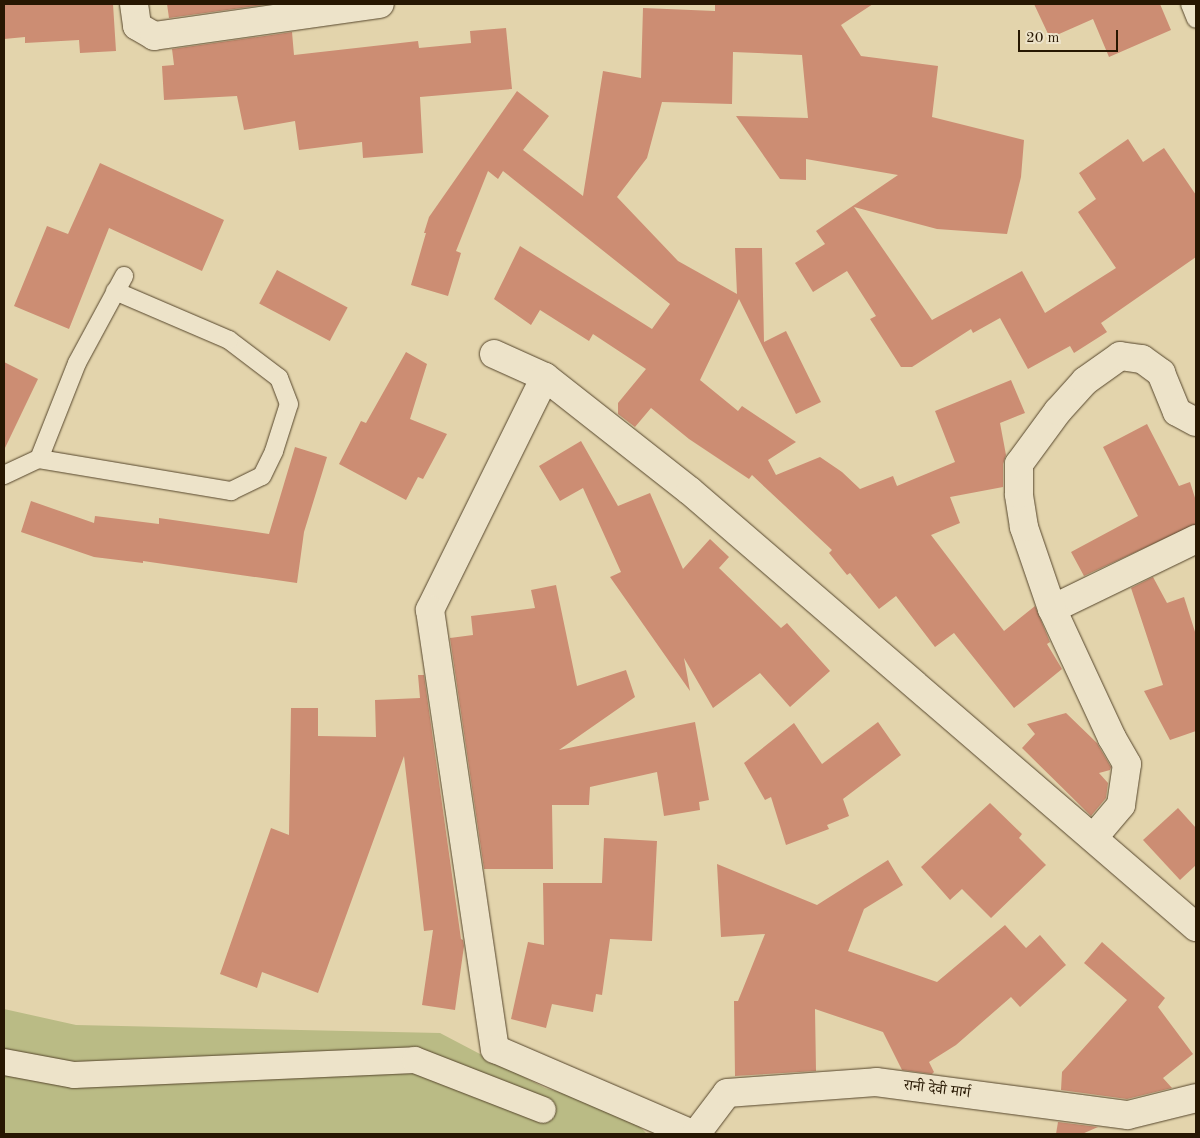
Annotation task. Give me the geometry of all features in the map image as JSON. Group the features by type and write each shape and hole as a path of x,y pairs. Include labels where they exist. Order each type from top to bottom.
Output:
{"street":[{"path":"134,4 136,26 154,36 302,9 380,4"},
{"path":"494,354 545,377 690,491 1094,837 1196,927"},
{"path":"1094,837 1121,805 1127,764 1112,738 1052,609 1024,527 1019,494 1019,464 1058,411 1085,381 1120,356 1142,359 1161,373 1177,412 1196,422"},
{"path":"545,377 430,610 495,1049 692,1134"},
{"path":"1052,609 1196,539"},
{"path":"4,1062 74,1075 415,1060 543,1110"},
{"name":"रानी देवी मार्ग","path":"696,1134 727,1093 876,1082 1128,1115 1196,1098"}],"lane":[{"path":"1190,4 1196,19"},
{"path":"4,475 39,459 231,491 262,476 274,451 289,404 280,378 229,340 119,284 77,364 39,459"}],"green space":[{"path":"4,1009 76,1025 440,1033 545,1088 624,1111 647,1134 4,1134"}],"building":[{"path":"4,4 113,4 116,51 80,53 79,40 25,43 25,37 4,39"},
{"path":"167,4 270,4 169,18"},
{"path":"715,4 873,4 841,25 861,56 938,66 932,117 1024,140 1021,177 1007,234 937,229 854,207 932,320 1022,271 1045,313 1116,268 1078,212 1096,199 1079,173 1128,139 1143,162 1164,148 1196,195 1196,257 1101,323 1107,332 1074,353 1070,346 1028,369 1000,318 973,333 971,329 912,367 901,367 870,319 876,316 847,271 813,292 795,263 825,244 816,231 898,175 806,159 806,180 780,179 736,116 808,118 802,55 733,52 732,104 662,102 647,158 617,197 678,261 737,294 735,248 762,248 764,342 786,331 821,402 796,414 739,299 700,380 738,411 742,406 796,442 768,460 776,475 820,457 842,472 860,489 893,476 897,486 955,462 935,411 1011,380 1025,413 1000,423 1006,455 1003,464 1003,487 950,497 960,523 931,535 1004,631 1035,606 1050,642 1047,644 1062,669 1014,708 954,633 935,647 896,596 879,609 850,573 847,575 829,553 832,550 752,475 749,479 689,439 651,408 635,427 618,414 618,403 646,369 593,334 589,341 540,310 531,325 494,299 520,246 652,329 670,304 503,171 498,179 488,171 456,251 461,253 448,296 411,285 429,217 517,91 549,116 523,150 583,196 603,71 641,78 643,8 715,11"},
{"path":"1034,4 1160,4 1171,30 1109,57 1093,19 1050,38"},
{"path":"506,28 512,89 420,97 423,153 363,158 362,142 299,150 295,121 244,130 237,96 164,100 162,66 174,65 172,49 292,32 294,55 418,41 419,48 471,43 470,31"},
{"path":"100,163 224,220 202,271 109,228 69,329 14,306 47,226 68,234"},
{"path":"277,270 348,308 330,341 259,304"},
{"path":"406,352 427,364 410,419 447,434 423,479 418,477 406,500 339,464 361,421 366,423"},
{"path":"4,362 38,379 4,450"},
{"path":"1147,424 1179,486 1190,482 1196,501 1196,524 1084,576 1071,552 1138,516 1103,447"},
{"path":"581,441 618,506 650,493 683,569 710,539 729,557 719,568 781,628 787,623 830,671 790,707 760,673 713,708 684,658 690,691 610,577 621,572 583,488 560,501 539,466"},
{"path":"295,447 327,457 304,532 297,583 143,561 143,563 94,557 21,532 31,501 94,523 95,516 159,524 159,518 269,534"},
{"path":"1153,577 1167,603 1184,597 1196,635 1196,731 1170,740 1144,691 1163,685 1131,588"},
{"path":"556,585 577,686 626,670 635,697 559,750 695,722 709,800 699,802 700,810 664,816 657,772 590,787 589,805 552,805 553,869 484,869 450,638 473,635 471,616 535,608 531,590"},
{"path":"418,675 424,675 461,939 464,946 455,1010 422,1005 433,930 424,931 404,756 318,993 262,972 257,988 220,974 271,828 289,835 291,708 318,708 318,736 376,737 375,700 420,698"},
{"path":"1066,713 1097,743 1111,767 1110,770 1099,773 1108,783 1106,798 1091,816 1022,748 1035,734 1027,724"},
{"path":"878,722 901,755 843,799 849,816 827,825 829,829 786,845 771,797 765,800 744,763 794,723 822,764"},
{"path":"990,803 1022,834 1019,838 1046,865 991,918 962,889 950,900 921,867"},
{"path":"1178,808 1196,828 1196,865 1180,880 1143,840"},
{"path":"604,838 657,841 652,941 610,939 602,995 596,994 593,1012 552,1004 546,1028 511,1019 528,942 544,945 543,883 602,883"},
{"path":"888,860 903,885 864,909 848,951 937,982 1005,925 1026,948 1040,935 1066,965 1020,1007 1011,997 956,1045 929,1062 934,1072 932,1074 902,1070 883,1032 815,1009 816,1071 735,1076 734,1001 738,1001 765,934 721,937 717,864 817,905"},
{"path":"1102,942 1165,998 1158,1007 1193,1054 1163,1078 1172,1088 1127,1099 1061,1090 1062,1072 1127,1000 1084,963"},
{"path":"1058,1122 1098,1127 1082,1134 1056,1134"}]}
